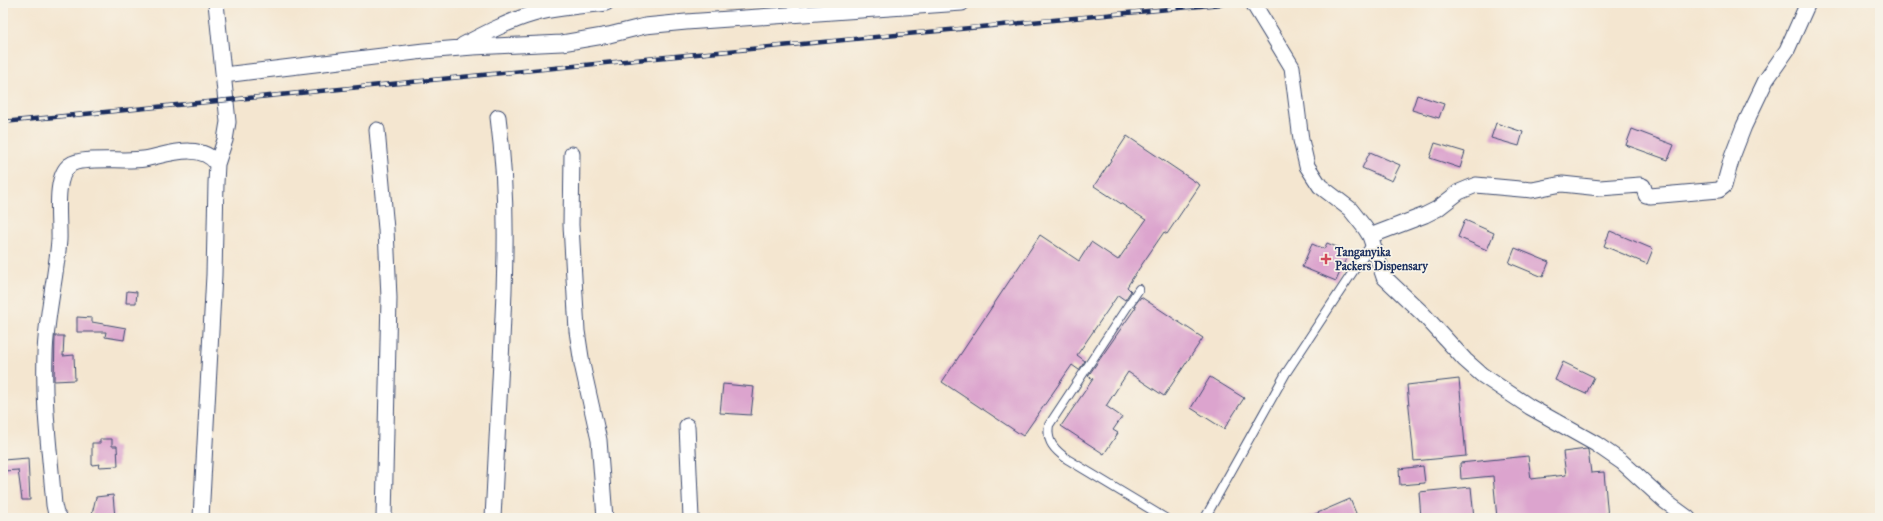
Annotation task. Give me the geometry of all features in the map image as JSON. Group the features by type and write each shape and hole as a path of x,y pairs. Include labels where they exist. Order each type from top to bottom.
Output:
{"street":[{"path":"202,518 214,282 217,164 225,140 228,122 216,3"},
{"path":"457,48 518,19 552,10 606,3"},
{"path":"224,75 457,48 562,43 609,35 645,26 962,3"},
{"path":"1253,3 1292,67 1303,153 1312,176 1320,186 1350,209 1371,240 1384,277 1423,314 1473,367 1530,407 1596,444 1622,462 1666,502 1688,518"},
{"path":"1371,240 1437,209 1459,192 1476,185 1532,190 1562,184 1600,188 1640,185 1643,186 1646,195 1650,196 1719,190 1724,186 1737,142 1760,90 1787,50 1808,3"},
{"path":"493,518 504,303 506,210 505,180 498,117"},
{"path":"377,130 386,229 389,298 384,518"},
{"path":"59,518 56,514 54,505 47,408 45,354 48,313 59,240 59,186 64,170 69,165 79,161 138,160 196,151 210,156 217,164"},
{"path":"572,154 571,225 577,331 582,364 600,440 606,518"},
{"path":"687,426 691,518"}],"lane":[{"path":"1205,518 1286,373 1371,240"},
{"path":"1139,289 1049,425 1048,436 1055,450 1165,518"}],"building":[{"path":"1417,95 1444,104 1439,118 1412,110"},
{"path":"1496,123 1523,132 1519,146 1491,138"},
{"path":"1632,129 1674,145 1668,160 1626,145"},
{"path":"1127,136 1200,185 1167,234 1164,232 1132,279 1127,287 1131,291 1125,300 1118,295 1077,355 1085,361 1079,370 1072,365 1023,436 942,382 1040,235 1079,261 1091,242 1118,260 1146,220 1094,186"},
{"path":"1435,143 1465,152 1460,168 1430,158"},
{"path":"1370,152 1400,165 1392,181 1362,168"},
{"path":"1465,220 1494,233 1487,250 1458,237"},
{"path":"1610,231 1653,249 1647,264 1604,246"},
{"name":"Tanganyika Packers Dispensary","path":"1327,243 1349,252 1336,281 1302,267 1312,244 1324,249"},
{"path":"1515,248 1549,262 1543,277 1509,263"},
{"path":"127,291 137,292 136,303 126,303"},
{"path":"1141,297 1203,338 1164,396 1128,372 1106,406 1122,417 1113,430 1118,433 1104,454 1061,426 1093,379 1088,376 1136,307 1134,306"},
{"path":"77,317 92,318 92,322 126,328 124,340 105,337 106,332 77,332"},
{"path":"55,336 64,336 63,356 74,355 75,380 54,381"},
{"path":"1563,362 1594,377 1586,394 1555,380"},
{"path":"1210,377 1244,398 1224,429 1191,408"},
{"path":"1459,379 1466,456 1414,461 1407,385"},
{"path":"723,384 754,387 751,415 720,413"},
{"path":"100,439 112,439 112,446 117,446 118,466 99,467 100,464 92,465 92,443 100,443"},
{"path":"1587,449 1591,473 1604,472 1608,518 1497,518 1493,476 1461,479 1460,463 1528,456 1531,479 1566,475 1563,452"},
{"path":"28,458 30,500 22,500 18,470 3,471 3,460"},
{"path":"1423,466 1425,483 1400,485 1399,469"},
{"path":"1471,487 1474,518 1421,518 1419,492"},
{"path":"113,495 115,518 91,518 96,497"},
{"path":"1350,499 1358,518 1306,518"}],"railway":[{"path":"3,122 1232,3"}],"place":[{"name":"Tanganyika Packers Dispensary","path":"1326,259"}]}
